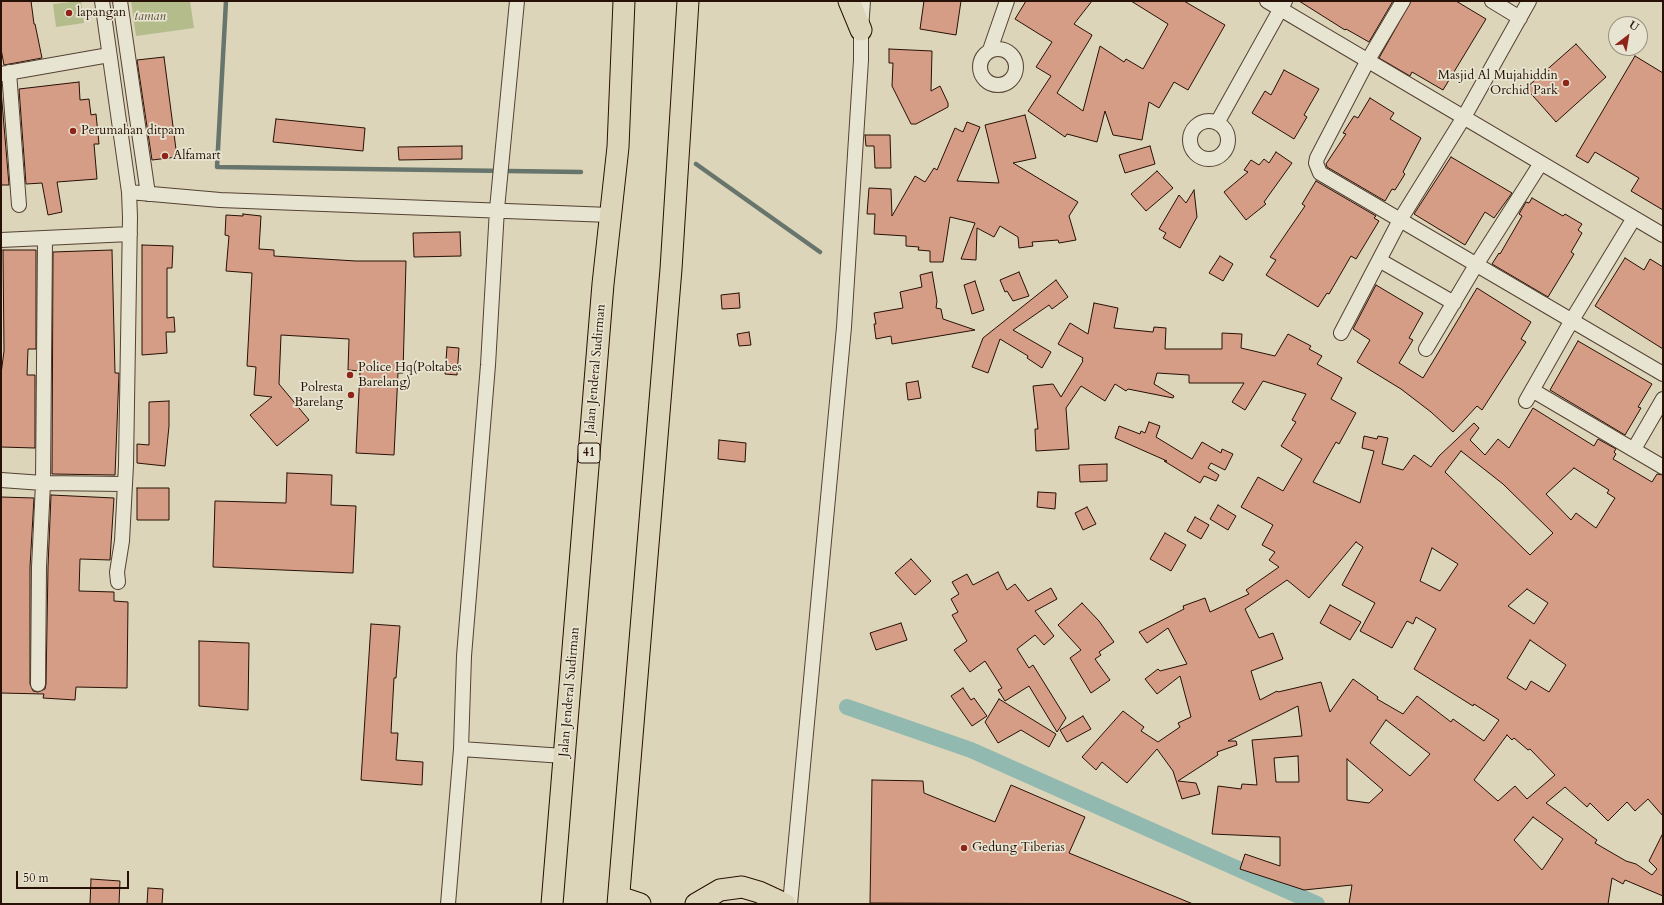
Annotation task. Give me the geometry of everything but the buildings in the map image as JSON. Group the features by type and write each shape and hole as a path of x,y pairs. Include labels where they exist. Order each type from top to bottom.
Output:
{"highway":[{"name":"Jalan Jenderal Sudirman","path":"552,904 610,215 618,147 624,1"},
{"path":"640,904 619,900 670,277 688,1"},
{"path":"849,1 861,30"},
{"path":"696,904 720,890 742,887 759,892 785,904"}],"street":[{"path":"102,1 129,192 130,234 124,484 122,541 117,572 118,582"},
{"path":"120,1 148,194"},
{"path":"448,904 461,749 464,656 488,365 497,209 517,1"},
{"path":"790,904 844,326 861,60 863,1"},
{"path":"990,50 1007,1"},
{"path":"1267,1 1283,5 1368,60 1663,235"},
{"path":"1403,1 1368,60 1316,163 1317,168 1324,176 1663,374"},
{"path":"1492,1 1520,18"},
{"path":"1341,333 1400,220 1464,117 1529,1"},
{"path":"1217,123 1283,5"},
{"path":"18,205 5,73 109,55"},
{"path":"1426,349 1476,265 1541,163"},
{"path":"129,192 236,200 497,209 610,215"},
{"path":"1634,218 1572,320 1529,395 1634,449 1663,467"},
{"path":"1,240 130,234"},
{"path":"38,684 39,567 43,483 45,239"},
{"path":"1379,260 1454,303"},
{"path":"1634,449 1663,399"},
{"path":"1,480 43,483 124,484"},
{"path":"461,749 564,756"}],"green space":[{"name":"lapangan","path":"81,1 84,23 56,27 53,4"},
{"name":"taman","path":"131,1 190,1 194,28 136,36"}],"waterway":[{"path":"226,1 217,167 581,172"},
{"path":"696,164 820,252"},
{"path":"847,707 971,750 1317,904"}],"place":[{"name":"lapangan","path":"69,13"},
{"name":"Masjid Al Mujahiddin Orchid Park","path":"1566,83"},
{"name":"Perumahan ditpam","path":"73,131"},
{"name":"Alfamart","path":"165,156"},
{"name":"Police Hq(Poltabes Barelang)","path":"350,375"},
{"name":"Polresta Barelang","path":"351,395"},
{"name":"Gedung Tiberias","path":"964,848"}]}
